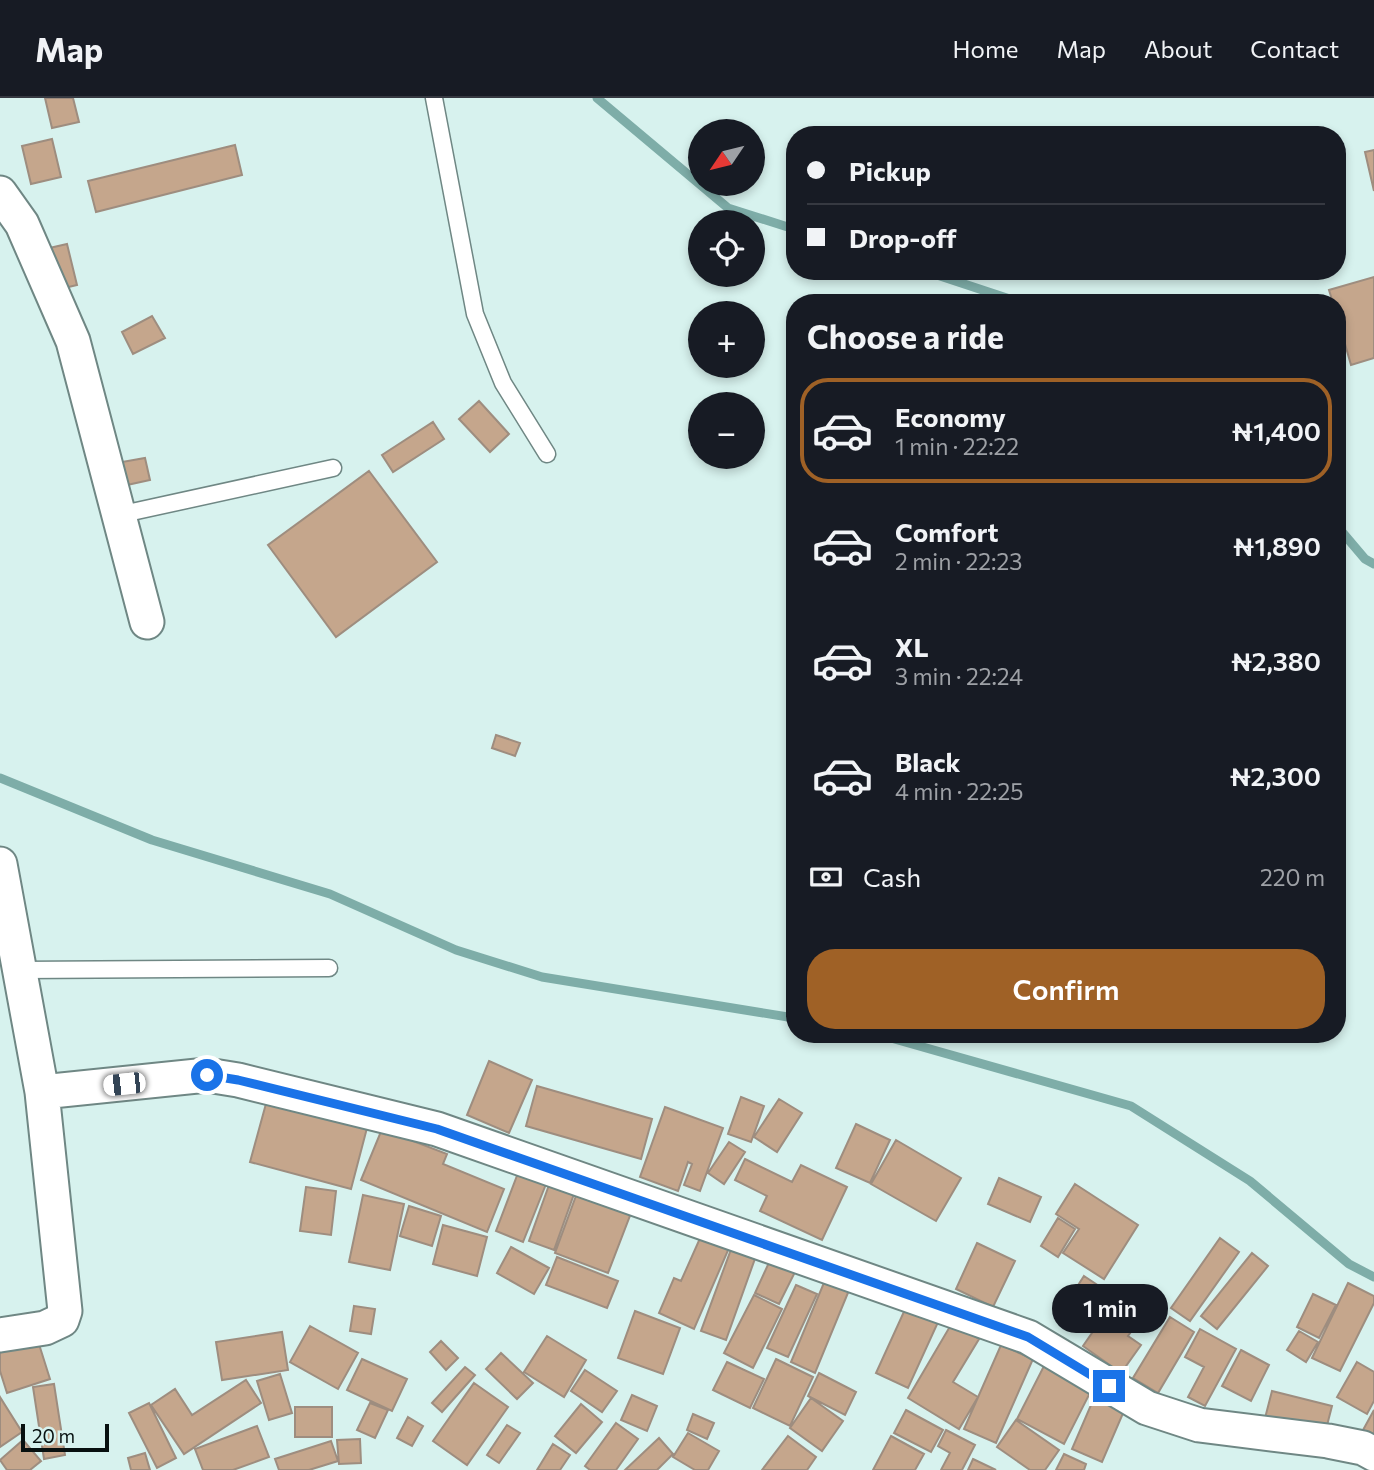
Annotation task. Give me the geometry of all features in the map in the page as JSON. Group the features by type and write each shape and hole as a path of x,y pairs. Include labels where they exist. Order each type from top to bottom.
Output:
{"street":[{"path":"0,193 22,223 73,341 147,622"},
{"path":"0,864 42,1092 65,1311 62,1320 45,1328 0,1335"},
{"path":"42,1092 207,1075 238,1080 437,1129 1028,1337 1147,1408 1199,1425 1328,1441 1363,1448 1374,1454"}],"lane":[{"path":"434,98 475,314 503,383 547,454"},
{"path":"118,515 333,468"},
{"path":"20,970 329,968"}],"building":[{"path":"45,98 73,98 79,122 52,128"},
{"path":"52,139 61,177 31,184 22,146"},
{"path":"235,145 242,175 96,212 88,181"},
{"path":"1374,150 1374,191 1365,152"},
{"path":"67,244 77,285 56,290 45,249"},
{"path":"1374,277 1374,358 1351,365 1346,348 1346,294 1330,294 1329,290"},
{"path":"152,316 165,338 133,354 122,332"},
{"path":"479,401 509,434 490,452 459,419"},
{"path":"433,422 444,439 393,472 382,455"},
{"path":"145,458 150,480 127,485 122,462"},
{"path":"369,471 437,562 336,637 268,545"},
{"path":"496,735 520,743 515,756 492,748"},
{"path":"489,1061 532,1080 509,1133 467,1115"},
{"path":"537,1086 652,1119 641,1159 526,1126"},
{"path":"741,1097 764,1106 751,1142 728,1134"},
{"path":"779,1099 802,1113 777,1152 754,1137"},
{"path":"267,1100 367,1128 351,1189 250,1162"},
{"path":"665,1107 723,1128 700,1191 684,1185 692,1164 688,1162 678,1191 640,1177"},
{"path":"856,1124 890,1140 870,1183 836,1168"},
{"path":"382,1129 447,1154 443,1164 504,1189 487,1232 361,1180"},
{"path":"896,1140 961,1178 936,1221 871,1184"},
{"path":"729,1142 745,1152 724,1184 708,1173"},
{"path":"745,1159 792,1182 801,1165 847,1187 822,1240 760,1211 767,1196 735,1180"},
{"path":"518,1173 546,1184 523,1242 496,1231"},
{"path":"999,1178 1041,1197 1030,1222 988,1204"},
{"path":"1075,1184 1138,1225 1104,1279 1063,1253 1079,1229 1056,1214"},
{"path":"549,1185 574,1194 554,1250 529,1241"},
{"path":"306,1187 336,1191 331,1235 300,1231"},
{"path":"577,1193 631,1213 608,1273 555,1253"},
{"path":"363,1195 404,1204 390,1270 349,1262"},
{"path":"409,1206 441,1216 432,1246 400,1236"},
{"path":"1058,1218 1075,1229 1058,1257 1041,1246"},
{"path":"443,1225 487,1237 477,1276 433,1264"},
{"path":"701,1236 729,1248 694,1329 659,1313 674,1278 681,1281"},
{"path":"1220,1238 1239,1252 1190,1321 1171,1308"},
{"path":"977,1243 1015,1261 993,1307 956,1289"},
{"path":"733,1244 757,1253 726,1340 701,1331"},
{"path":"511,1247 549,1268 534,1294 497,1273"},
{"path":"1252,1253 1268,1266 1217,1329 1201,1316"},
{"path":"772,1256 797,1268 779,1304 755,1293"},
{"path":"557,1257 618,1281 607,1308 546,1285"},
{"path":"828,1273 852,1283 815,1373 791,1362"},
{"path":"1084,1276 1102,1288 1093,1302 1075,1290"},
{"path":"1348,1283 1374,1296 1374,1303 1340,1371 1312,1358"},
{"path":"796,1285 817,1294 788,1357 767,1348"},
{"path":"1114,1288 1135,1302 1130,1310 1110,1296"},
{"path":"1313,1294 1336,1305 1319,1338 1297,1327"},
{"path":"754,1295 782,1309 753,1368 724,1353"},
{"path":"907,1305 939,1320 908,1388 876,1373"},
{"path":"354,1306 375,1309 371,1334 350,1331"},
{"path":"1110,1307 1136,1325 1128,1336 1141,1345 1121,1373 1083,1346"},
{"path":"635,1311 680,1328 663,1374 618,1358"},
{"path":"1170,1317 1194,1332 1158,1393 1133,1378"},
{"path":"952,1323 979,1339 953,1382 978,1397 959,1429 908,1398"},
{"path":"310,1326 358,1353 338,1389 290,1362"},
{"path":"1200,1329 1236,1349 1205,1406 1188,1397 1204,1367 1185,1357"},
{"path":"1299,1331 1318,1342 1306,1362 1287,1350"},
{"path":"282,1332 288,1370 222,1380 216,1342"},
{"path":"547,1336 586,1360 564,1397 524,1372"},
{"path":"38,1341 50,1379 7,1393 0,1371 0,1352"},
{"path":"441,1341 458,1358 446,1370 430,1352"},
{"path":"1001,1345 1033,1359 996,1443 964,1429"},
{"path":"1241,1350 1269,1365 1251,1401 1222,1386"},
{"path":"501,1353 533,1383 517,1399 486,1369"},
{"path":"362,1359 407,1379 392,1411 347,1390"},
{"path":"776,1359 813,1377 790,1426 753,1408"},
{"path":"727,1362 764,1379 750,1408 713,1390"},
{"path":"1046,1362 1093,1387 1064,1444 1017,1419"},
{"path":"1357,1362 1374,1372 1374,1401 1367,1414 1337,1397"},
{"path":"465,1367 475,1375 442,1412 432,1403"},
{"path":"585,1370 617,1391 602,1412 571,1391"},
{"path":"819,1373 856,1392 845,1415 808,1396"},
{"path":"280,1374 292,1413 269,1420 257,1381"},
{"path":"246,1380 261,1403 184,1454 151,1405 175,1389 192,1415"},
{"path":"474,1383 508,1407 467,1465 433,1441"},
{"path":"54,1384 65,1455 44,1459 33,1387"},
{"path":"1097,1391 1127,1404 1102,1462 1072,1449"},
{"path":"1272,1391 1332,1406 1324,1437 1264,1422"},
{"path":"632,1395 657,1406 647,1431 621,1420"},
{"path":"0,1397 22,1432 0,1447"},
{"path":"811,1398 843,1421 822,1451 790,1428"},
{"path":"149,1403 176,1458 157,1468 129,1413"},
{"path":"370,1403 388,1410 375,1438 357,1430"},
{"path":"581,1404 602,1422 576,1453 555,1436"},
{"path":"295,1407 332,1407 332,1437 295,1437"},
{"path":"906,1410 943,1430 931,1452 894,1433"},
{"path":"1374,1410 1374,1439 1362,1432"},
{"path":"693,1414 714,1423 707,1439 687,1430"},
{"path":"408,1417 423,1426 412,1446 397,1438"},
{"path":"1016,1420 1059,1450 1045,1470 1030,1470 997,1447"},
{"path":"616,1423 638,1439 616,1470 590,1470 585,1466"},
{"path":"507,1425 520,1433 499,1463 487,1455"},
{"path":"257,1426 269,1457 233,1470 203,1470 195,1449"},
{"path":"946,1430 975,1445 962,1470 941,1470 950,1453 938,1446"},
{"path":"688,1433 719,1451 708,1470 695,1470 673,1457"},
{"path":"788,1436 816,1457 807,1470 762,1470"},
{"path":"891,1436 924,1454 915,1470 873,1470"},
{"path":"659,1438 673,1454 657,1470 625,1470"},
{"path":"360,1439 361,1463 339,1464 337,1440"},
{"path":"23,1440 41,1461 30,1470 7,1470 0,1460"},
{"path":"331,1441 338,1461 309,1470 279,1470 275,1459"},
{"path":"553,1444 570,1455 560,1470 537,1470"},
{"path":"145,1453 150,1470 131,1470 128,1458"},
{"path":"1064,1454 1086,1464 1084,1470 1056,1470"},
{"path":"973,1459 996,1470 968,1470"}],"waterway":[{"path":"597,98 728,208 786,226"},
{"path":"952,280 995,294"},
{"path":"1346,537 1365,559 1374,564"},
{"path":"0,778 152,840 330,894 456,950 542,977 786,1017"},
{"path":"909,1043 1131,1106 1250,1181 1349,1264 1374,1277"}],"route":[{"path":"207,1075 238,1080 437,1129 1028,1337 1109,1386"}]}
